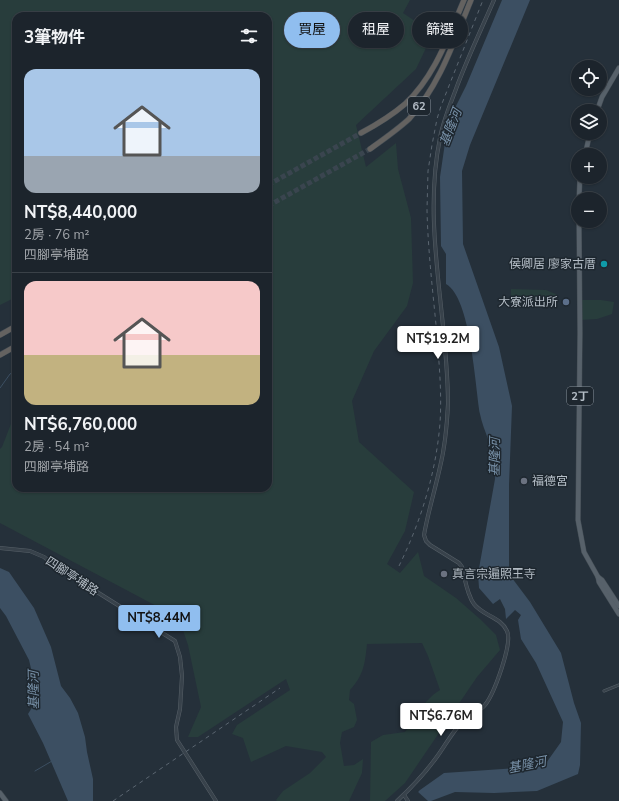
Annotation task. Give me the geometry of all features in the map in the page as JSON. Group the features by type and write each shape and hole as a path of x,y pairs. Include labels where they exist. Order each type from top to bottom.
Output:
{"highway":[{"name":"62","path":"361,134 388,117 405,103 421,86 445,45 464,0"},
{"name":"62","path":"370,149 408,119 429,93 444,64 471,0"},
{"path":"0,335 12,328"},
{"path":"0,354 12,348"}],"main road":[{"path":"600,104 619,68"},
{"name":"2丁","path":"579,228 580,310 578,520 584,552 592,568 602,580 619,606"},
{"name":"2丁","path":"598,577 599,582 619,614"},
{"path":"0,793 6,801"}],"street":[{"path":"397,801 435,760 463,720 485,706 493,693 502,667 509,636 507,629 500,622 475,606 471,599 462,567 459,563 430,545 426,541 424,535 440,468 448,406 446,353 435,226 434,191 436,162 445,118 465,65 494,0"},
{"name":"四腳亭埔路","path":"0,548 23,549 38,554 175,641 180,656 182,676 180,709 176,727 177,740 216,801"},
{"path":"604,691 619,685"},
{"path":"404,795 408,800"}],"green space":[{"path":"0,0 410,0 404,12 348,12 348,48 404,48 404,14 412,19 412,48 426,48 416,69 356,125 366,167 396,143 398,169 411,218 413,283 407,306 374,351 352,401 359,442 414,492 405,531 387,564 400,573 418,552 424,576 456,598 480,619 496,635 500,650 477,677 405,783 385,801 370,801 371,742 383,735 405,732 428,699 440,690 422,643 367,644 361,674 350,690 349,700 354,704 357,720 354,727 342,732 340,743 344,766 354,765 363,759 362,773 349,801 277,801 276,800 283,791 310,773 326,757 322,752 286,746 251,762 243,738 232,734 237,725 290,690 286,679 198,737 188,737 201,707 188,645 179,618 0,523 0,449 12,421 12,492 272,492 272,12 12,12 12,299 0,305"},
{"path":"511,289 546,290 558,295 558,302 511,302"},
{"path":"577,300 601,300 614,302 612,314 597,319 580,320 580,310 577,305"}],"water":[{"path":"502,0 530,0 470,145 462,171 463,244 499,347 512,406 509,485 509,574 530,602 561,653 574,703 581,723 580,765 578,774 537,791 494,793 455,792 431,801 409,801 420,790 444,773 544,766 561,742 563,722 536,663 521,639 518,620 521,615 515,610 506,619 505,609 500,599 493,604 479,588 478,574 496,467 494,455 480,414 474,364 466,324 461,306 454,292 446,284 446,254 441,246 440,177 446,136 453,130 453,112 466,86"},
{"path":"0,568 9,572 34,608 51,647 61,686 70,698 78,713 85,737 93,779 93,801 68,801 43,743 28,714 38,698 29,660 6,616 0,608"}],"pier":[{"path":"417,791 428,801 407,801"}],"waterway":[{"path":"0,388 12,373"},
{"path":"35,771 52,761"}],"tunnel":[{"path":"272,183 361,133"},
{"path":"272,204 370,149"}],"railway":[{"path":"399,566 421,514 435,460 440,423 441,401 437,335 427,210 428,171 437,119 441,106 483,0"},
{"path":"113,801 280,688"}],"place":[{"name":"侯卿居 廖家古厝","path":"604,264"},
{"name":"大寮派出所","path":"566,302"},
{"name":"福德宮","path":"524,481"},
{"name":"真言宗遍照王寺","path":"444,574"}],"water label":[{"name":"基隆河","path":"450,127"},
{"name":"基隆河","path":"494,457"},
{"name":"基隆河","path":"33,690"},
{"name":"基隆河","path":"527,764"}]}
